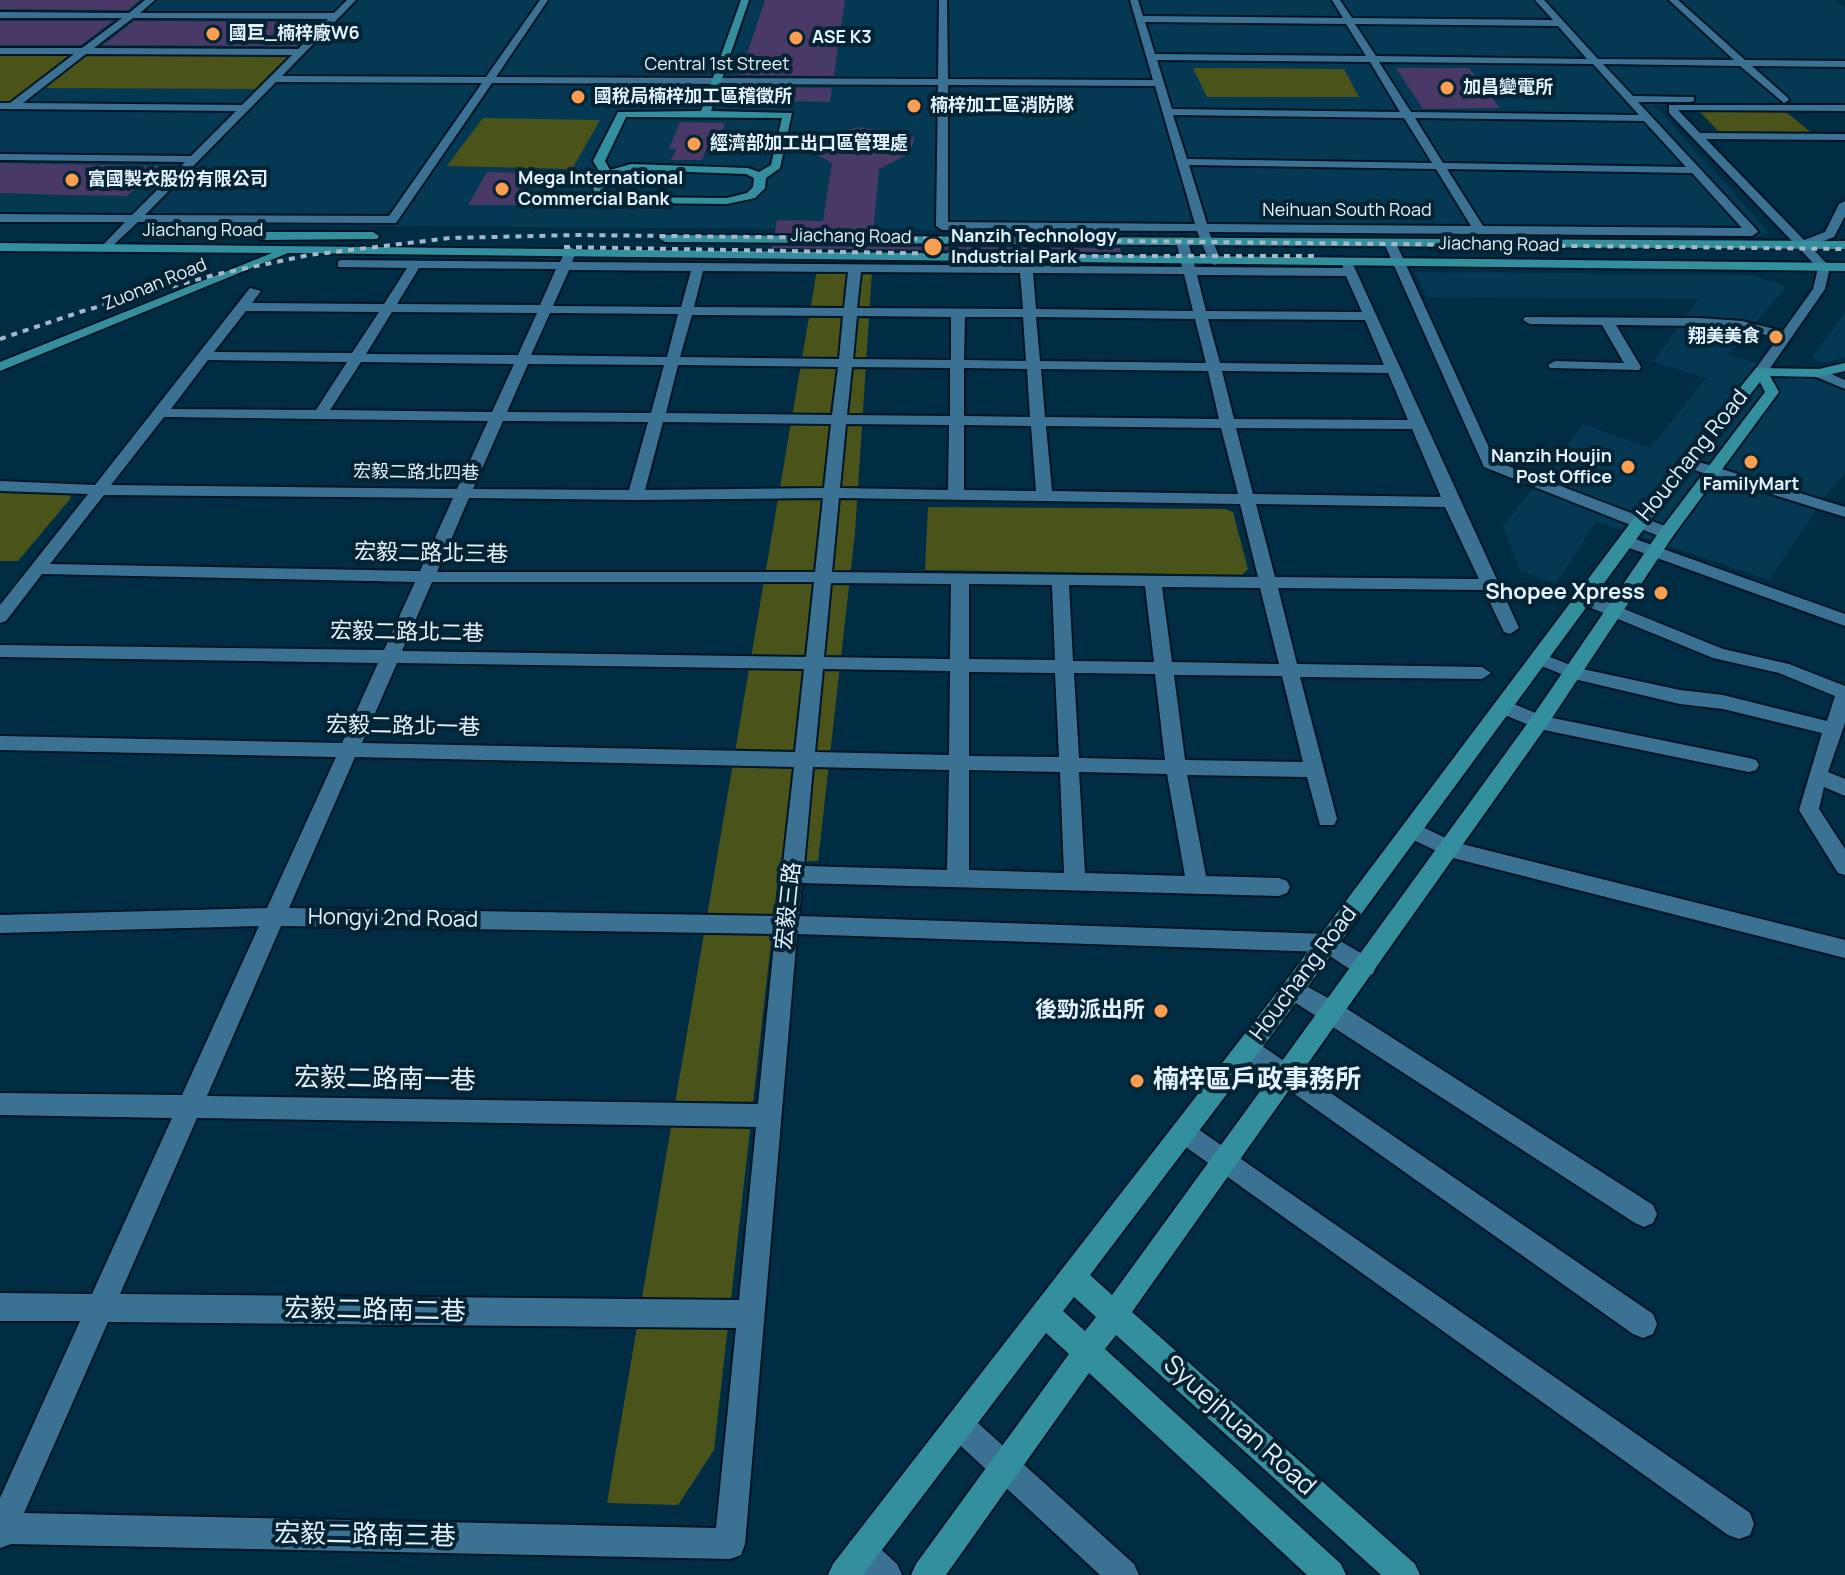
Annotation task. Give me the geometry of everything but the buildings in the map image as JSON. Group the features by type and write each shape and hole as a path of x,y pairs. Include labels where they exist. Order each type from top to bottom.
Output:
{"street":[{"path":"0,116 6,106 151,0"},
{"path":"106,248 352,0"},
{"path":"0,218 392,220 544,0"},
{"path":"705,114 745,0"},
{"path":"943,0 943,83"},
{"path":"1134,0 1206,242 1215,261"},
{"path":"1336,0 1479,230"},
{"path":"1539,0 1695,170"},
{"path":"1673,0 1803,117"},
{"path":"0,15 336,16"},
{"path":"1140,19 1560,23"},
{"path":"0,51 300,52"},
{"path":"1151,57 1845,64"},
{"name":"Central 1st Street","path":"274,79 1159,83"},
{"name":"Neihuan South Road","path":"943,83 942,226 1752,232 1695,170"},
{"path":"1630,99 1845,108"},
{"path":"1761,371 1819,289 1824,267 1673,111 1673,107 1845,100"},
{"path":"6,106 245,108"},
{"path":"1168,112 1648,118"},
{"path":"607,174 599,161 622,114 788,115 776,166 760,177"},
{"path":"1814,127 1835,147"},
{"path":"1697,136 1845,137"},
{"path":"0,157 194,159"},
{"path":"1183,162 1695,170"},
{"path":"621,169 739,169 760,177 759,188 742,200 671,201 609,197 599,189 607,174 621,169"},
{"path":"668,214 671,201"},
{"path":"1802,245 1830,234 1845,204"},
{"path":"658,252 663,233"},
{"name":"Jiachang Road","path":"323,236 663,233 1206,242 1845,245"},
{"name":"Jiachang Road","path":"0,234 119,235 568,259 658,252 1188,266 1215,261 1349,267 1400,262 1845,267"},
{"name":"Zuonan Road","path":"0,353 260,249 323,236"},
{"path":"1182,241 1327,819"},
{"name":"Zuonan Road","path":"0,367 291,243"},
{"path":"1390,243 1489,464 1634,532 1845,620"},
{"name":"Jiachang Road","path":"0,247 260,249"},
{"path":"1,1530 568,259"},
{"path":"342,264 415,265 568,259 698,267 1026,270 1188,266 1349,267 1451,502 1510,628"},
{"path":"320,415 415,265"},
{"path":"636,495 698,267"},
{"name":"宏毅三路","path":"730,1544 787,925 855,268"},
{"path":"1026,270 1044,496"},
{"path":"0,617 255,291"},
{"path":"243,307 1370,316"},
{"path":"956,495 958,313"},
{"path":"1530,320 1699,322 1742,325 1787,336"},
{"path":"1555,365 1634,367 1608,323"},
{"path":"204,356 1393,369"},
{"name":"Houchang Road","path":"1761,371 1819,373 1845,367"},
{"name":"Houchang Road","path":"852,1563 1249,1048 1686,463 1761,371"},
{"name":"Houchang Road","path":"927,1575 1449,849 1617,612 1661,542 1772,392 1761,371"},
{"path":"1819,373 1845,385"},
{"path":"160,413 1418,425"},
{"path":"1686,463 1845,512"},
{"name":"宏毅二路北四巷","path":"0,486 97,490 636,495 832,493 1451,502"},
{"name":"宏毅二路北三巷","path":"38,569 424,577 824,577 1491,585"},
{"path":"958,878 956,762 960,579"},
{"path":"1060,580 1075,881"},
{"path":"1153,581 1176,767 1197,884"},
{"path":"1585,599 1719,654 1783,668 1845,694 1817,775 1809,810 1845,867"},
{"name":"宏毅二路北二巷","path":"0,651 1482,673"},
{"path":"1540,659 1574,673 1680,697 1723,702 1832,729"},
{"path":"1504,707 1539,722 1749,765"},
{"name":"宏毅二路北一巷","path":"0,743 1315,770"},
{"path":"1817,775 1845,788"},
{"path":"1412,830 1449,849 1845,949"},
{"path":"792,874 1279,887"},
{"name":"Hongyi 2nd Road","path":"0,924 275,917 787,925 1328,943"},
{"path":"1328,943 1365,967"},
{"path":"1293,989 1644,1214"},
{"path":"1249,1048 1289,1073 1643,1324"},
{"name":"宏毅二路南一巷","path":"0,1104 769,1116"},
{"path":"1185,1132 1739,1524"},
{"name":"Syuejhuan Road","path":"1073,1278 1404,1575"},
{"name":"宏毅二路南二巷","path":"0,1307 750,1314"},
{"name":"Syuejhuan Road","path":"1045,1313 1330,1575"},
{"path":"959,1425 1123,1575"},
{"name":"宏毅二路南三巷","path":"1,1530 730,1544"},
{"path":"852,1563 886,1575"}],"shaded area":[{"name":"Nanzih Technology Industrial Park","path":"0,0 1833,0 1845,8 1845,105 1655,105 1769,233 1762,236 0,223"},
{"path":"1415,272 1751,275 1787,286 1728,355 1819,381 1845,376 1845,473 1826,495 1769,580 1596,521 1556,584 1520,570 1503,526 1583,424 1650,448 1706,378 1653,362 1698,299 1427,297"},
{"path":"1845,313 1845,358 1820,363 1813,356"}],"green space":[{"path":"0,51 300,52 263,89 36,88 12,106 0,106"},
{"path":"1193,68 1344,69 1359,97 1207,97"},
{"path":"1698,110 1785,111 1814,135 1720,133"},
{"path":"483,118 600,120 572,169 447,166"},
{"path":"817,270 872,271 855,533 818,861 780,862 714,1450 678,1505 607,1503"},
{"path":"0,486 68,492 71,498 18,561 0,561"},
{"path":"928,507 1225,509 1233,512 1248,569 1242,575 925,570"}],"railway":[{"path":"0,339 83,311 214,275 309,255 450,238 577,235 1845,249"},
{"path":"564,247 1068,256 1320,256"}],"place":[{"name":"國巨_楠梓廠W6","path":"213,34"},
{"name":"ASE K3","path":"796,38"},
{"name":"加昌變電所","path":"1447,88"},
{"name":"國稅局楠梓加工區稽徵所","path":"578,97"},
{"name":"楠梓加工區消防隊","path":"914,106"},
{"name":"經濟部加工出口區管理處","path":"694,144"},
{"name":"富國製衣股份有限公司","path":"72,180"},
{"name":"Mega International Commercial Bank","path":"502,189"},
{"name":"Nanzih Technology Industrial Park","path":"933,247"},
{"name":"翔美美食","path":"1776,337"},
{"name":"FamilyMart","path":"1751,462"},
{"name":"Nanzih Houjin Post Office","path":"1628,467"},
{"name":"Shopee Xpress","path":"1661,593"},
{"name":"後勁派出所","path":"1161,1011"},
{"name":"楠梓區戶政事務所","path":"1137,1081"}]}
